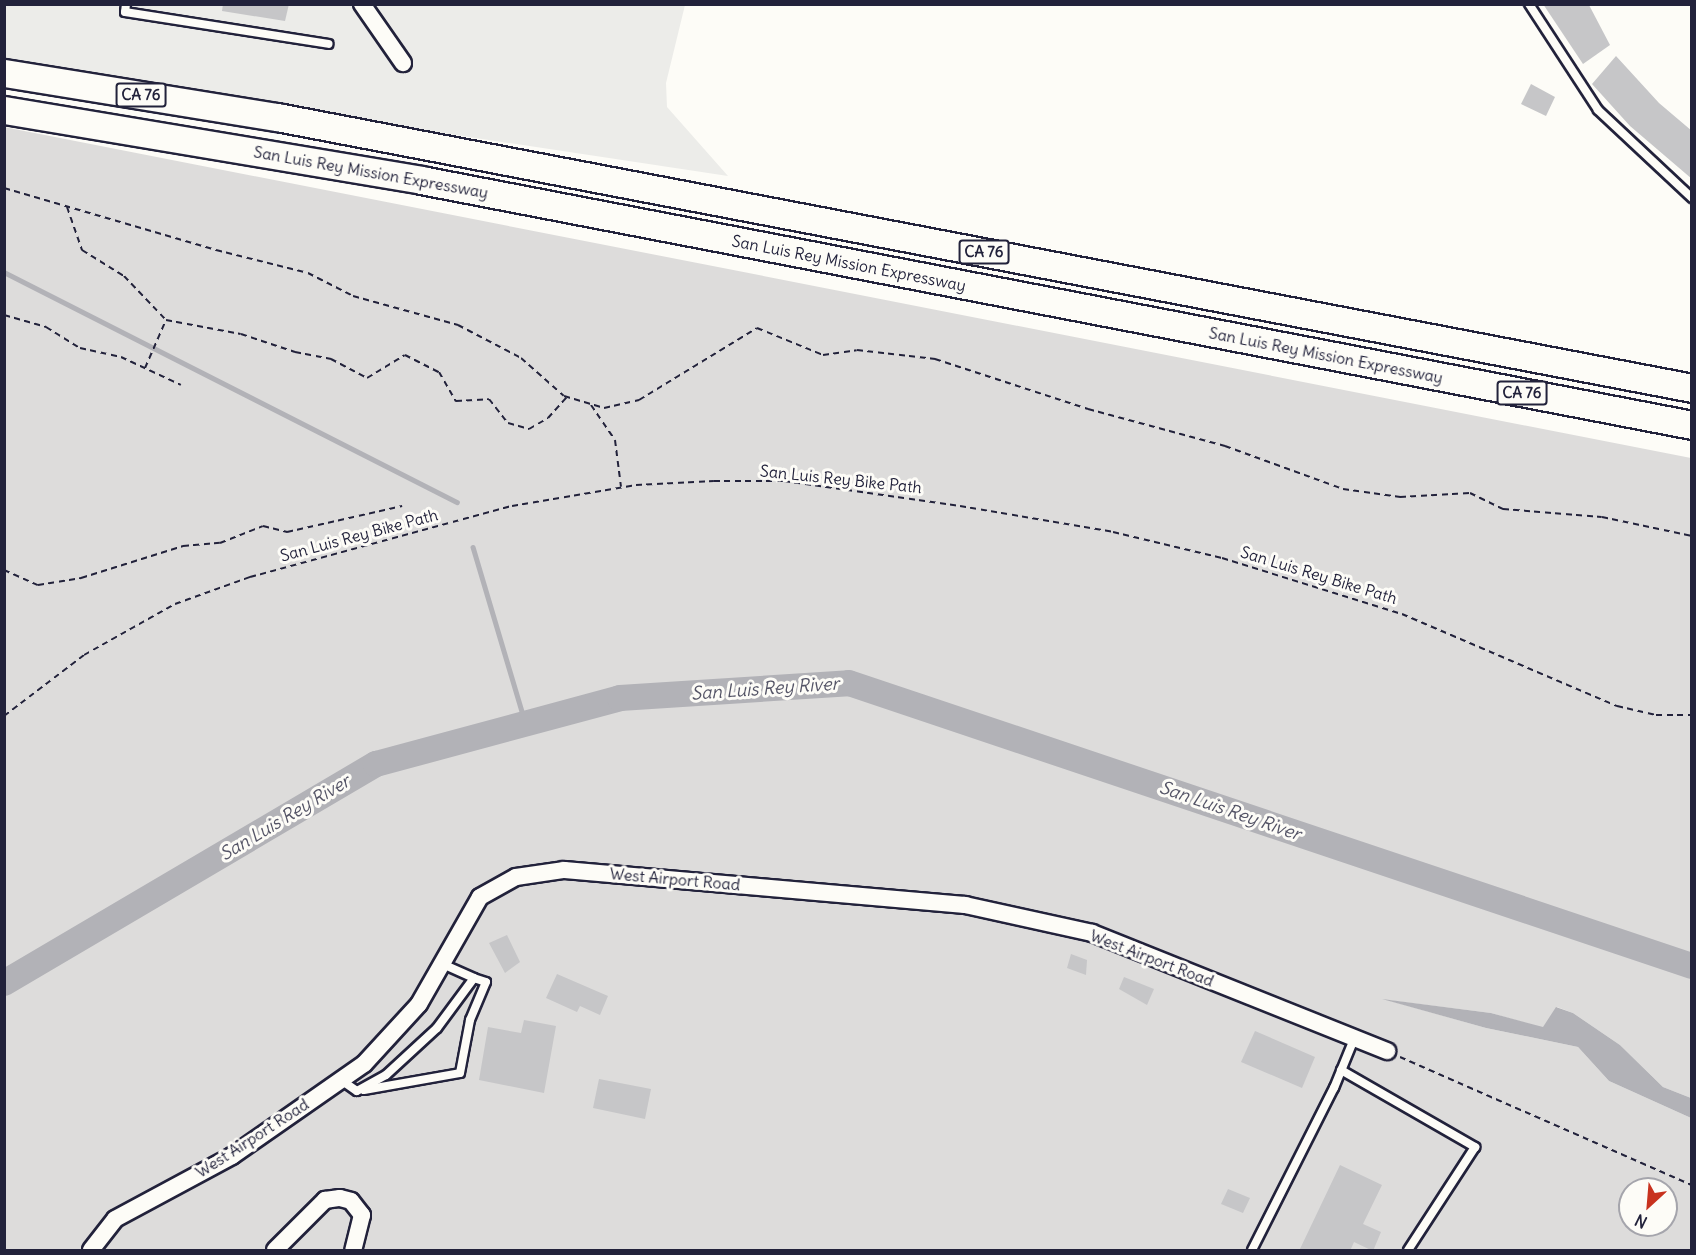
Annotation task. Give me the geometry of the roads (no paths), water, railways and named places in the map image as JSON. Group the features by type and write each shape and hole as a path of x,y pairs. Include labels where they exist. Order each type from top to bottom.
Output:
{"highway":[{"name":"CA 76","path":"4,73 288,119 1692,388"},
{"name":"San Luis Rey Mission Expressway","path":"4,110 421,180 1692,425"}],"street":[{"path":"362,4 402,63"},
{"name":"West Airport Road","path":"91,1251 115,1219 232,1156 364,1064 413,1012 480,897 516,877 576,871 965,905 1092,933 1387,1051"},
{"path":"275,1251 325,1200 340,1198 351,1201 362,1215 353,1251"}],"lane":[{"path":"126,4 125,12 329,45"},
{"path":"1529,4 1598,110 1692,198"},
{"path":"341,1080 357,1091 460,1073 470,1020 486,982 441,963"},
{"path":"357,1091 386,1075 437,1028 474,978"},
{"path":"1252,1251 1341,1070 1354,1038"},
{"path":"1341,1070 1475,1148 1408,1251"}],"waterway":[{"path":"4,272 457,502"},
{"path":"473,547 525,721"},
{"name":"San Luis Rey River","path":"4,983 376,764 620,698 849,683 1692,966"}]}
